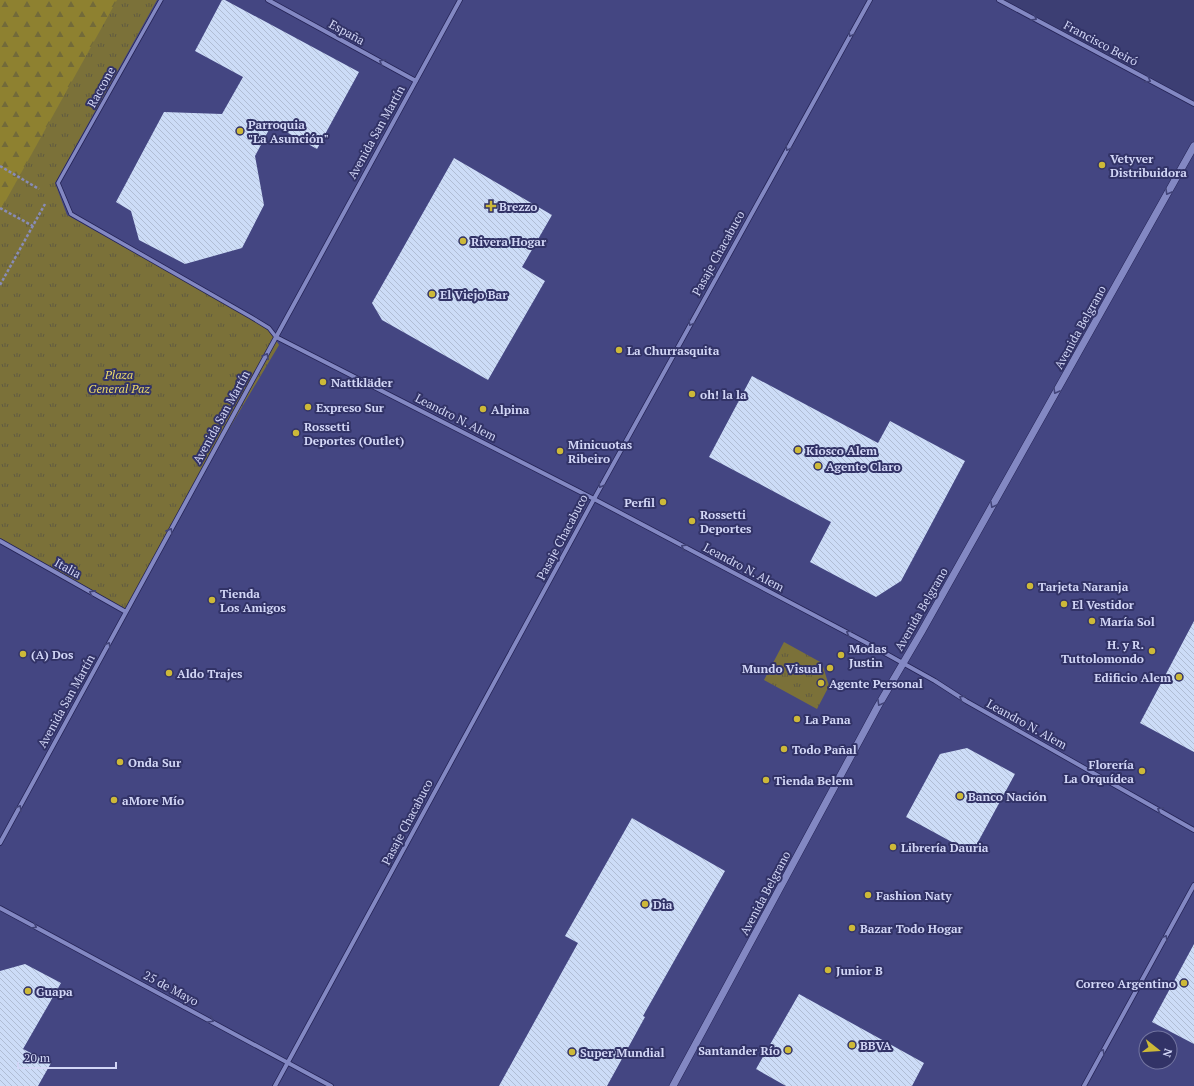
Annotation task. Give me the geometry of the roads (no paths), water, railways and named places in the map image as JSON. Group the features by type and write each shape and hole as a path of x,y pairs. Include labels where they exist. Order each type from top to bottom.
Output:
{"street":[{"name":"Raccone","path":"161,0 58,183 71,214 251,317 269,328 276,337"},
{"name":"España","path":"268,0 416,80"},
{"name":"Avenida San Martín","path":"0,843 460,0"},
{"name":"Pasaje Chacabuco","path":"275,1086 594,499 870,0"},
{"name":"Francisco Beiró","path":"1000,0 1194,104"},
{"name":"Avenida Belgrano","path":"673,1086 878,706 1194,146"},
{"name":"Leandro N. Alem","path":"276,337 594,499 858,638 1194,830"},
{"name":"Italia","path":"0,541 126,612"},
{"path":"1084,1086 1194,885"},
{"name":"25 de Mayo","path":"0,908 332,1086"}],"place":[{"name":"Parroquia \"La Asunción\"","path":"240,131"},
{"name":"Vetyver Distribuidora","path":"1102,165"},
{"name":"Brezzo","path":"491,206"},
{"name":"Rivera Hogar","path":"463,241"},
{"name":"El Viejo Bar","path":"432,294"},
{"name":"La Churrasquita","path":"619,350"},
{"name":"Nattkläder","path":"323,382"},
{"name":"oh! la la","path":"692,394"},
{"name":"Expreso Sur","path":"308,407"},
{"name":"Alpina","path":"483,409"},
{"name":"Rossetti Deportes (Outlet)","path":"296,433"},
{"name":"Kiosco Alem","path":"798,450"},
{"name":"Minicuotas Ribeiro","path":"560,451"},
{"name":"Agente Claro","path":"818,466"},
{"name":"Perfil","path":"663,502"},
{"name":"Rossetti Deportes","path":"692,521"},
{"name":"Tarjeta Naranja","path":"1030,586"},
{"name":"Tienda Los Amigos","path":"212,600"},
{"name":"El Vestidor","path":"1064,604"},
{"name":"María Sol","path":"1092,621"},
{"name":"H. y R. Tuttolomondo","path":"1152,651"},
{"name":"(A) Dos","path":"23,654"},
{"name":"Modas Justin","path":"841,655"},
{"name":"Mundo Visual","path":"830,668"},
{"name":"Aldo Trajes","path":"169,673"},
{"name":"Edificio Alem","path":"1179,677"},
{"name":"Agente Personal","path":"821,683"},
{"name":"La Pana","path":"797,719"},
{"name":"Todo Pañal","path":"784,749"},
{"name":"Onda Sur","path":"120,762"},
{"name":"Florería La Orquídea","path":"1142,771"},
{"name":"Tienda Belem","path":"766,780"},
{"name":"Banco Nación","path":"960,796"},
{"name":"aMore Mío","path":"114,800"},
{"name":"Librería Dauria","path":"893,847"},
{"name":"Fashion Naty","path":"868,895"},
{"name":"Dia","path":"645,904"},
{"name":"Bazar Todo Hogar","path":"852,928"},
{"name":"Junior B","path":"828,970"},
{"name":"Correo Argentino","path":"1184,983"},
{"name":"Guapa","path":"28,991"},
{"name":"BBVA","path":"852,1045"},
{"name":"Santander Río","path":"788,1050"},
{"name":"Super Mundial","path":"572,1052"}],"park label":[{"name":"Plaza General Paz","path":"119,381"}]}
